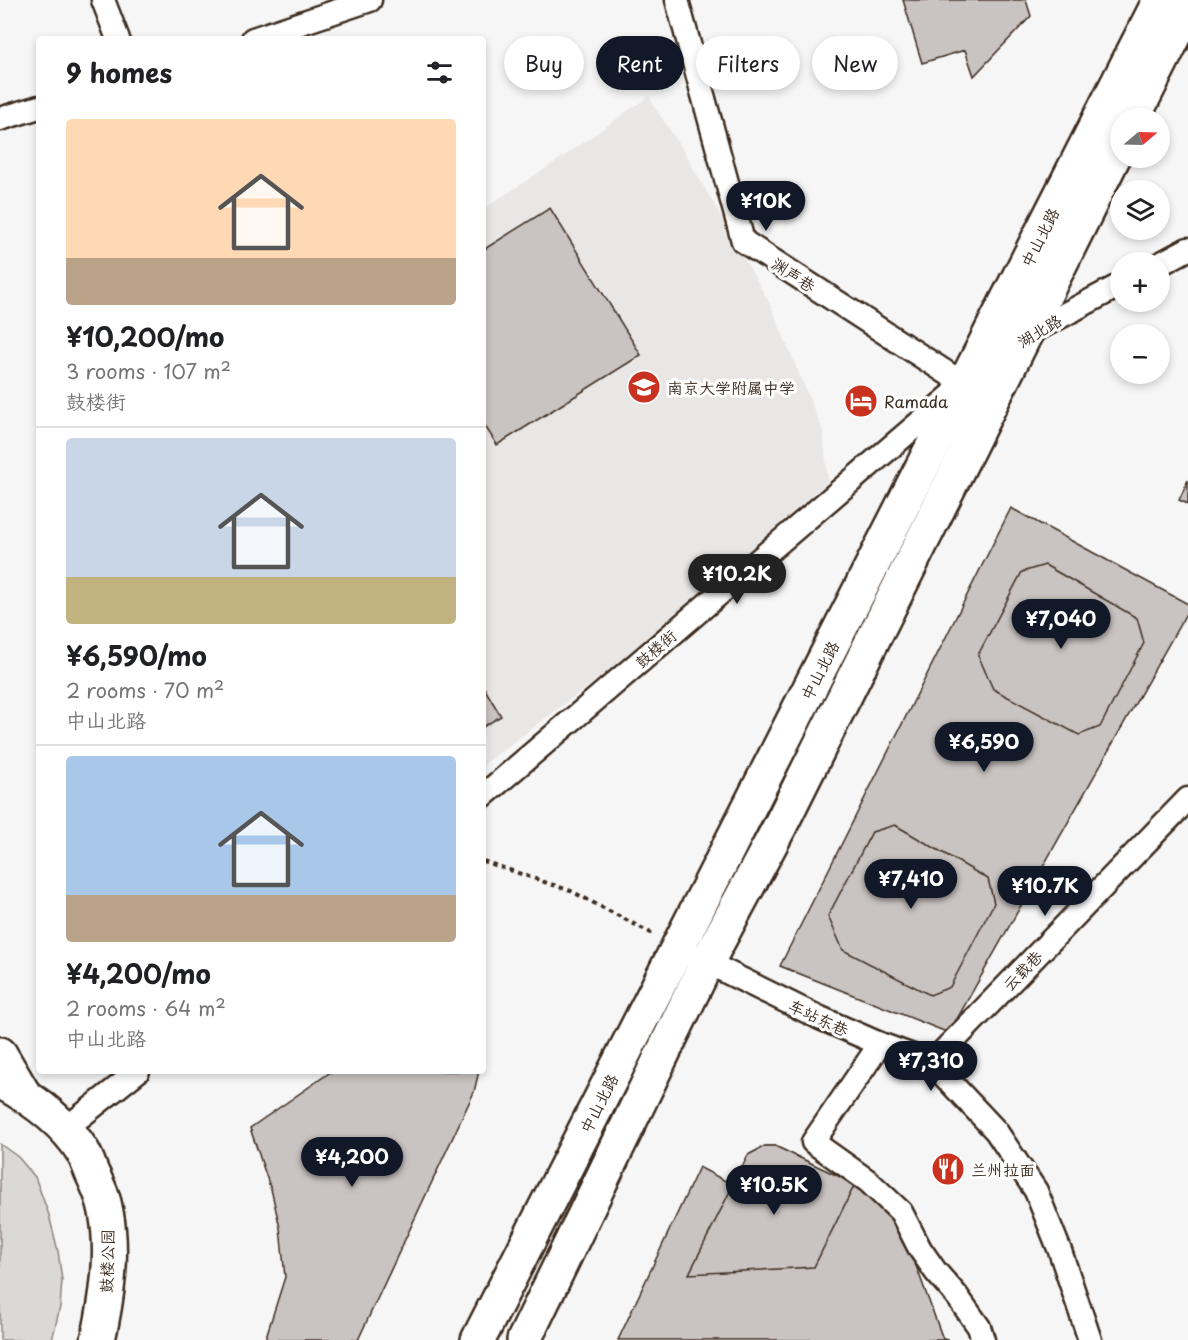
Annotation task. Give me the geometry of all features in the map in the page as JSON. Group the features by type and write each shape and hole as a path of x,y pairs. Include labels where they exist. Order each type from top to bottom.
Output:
{"main road":[{"name":"中山北路","path":"478,1340 1160,0"},
{"path":"1138,108 1188,9"},
{"name":"中山北路","path":"524,1340 706,963 779,828 1110,164"},
{"name":"鼓楼公园","path":"0,1053 11,1087 65,1129 82,1152 100,1190 106,1211 109,1237 109,1270 104,1314 98,1340"}],"street":[{"path":"103,0 117,36"},
{"path":"262,36 370,0"},
{"name":"渊声巷","path":"677,0 743,241 964,384"},
{"path":"0,119 36,108"},
{"path":"1170,259 1188,249"},
{"name":"湖北路","path":"964,384 1025,336 1110,290"},
{"name":"鼓楼街","path":"486,793 964,384"},
{"name":"云载巷","path":"932,1063 1188,800"},
{"name":"车站东巷","path":"677,946 706,963 818,1017 880,1044 932,1063 996,1131 1036,1191 1060,1251 1090,1340"},
{"path":"880,1044 813,1142 868,1181 901,1212 920,1249 974,1319 983,1340"},
{"path":"65,1129 134,1074"}],"path":[{"path":"486,862 571,891 677,946"}],"shaded area":[{"name":"南京大学附属中学","path":"649,96 681,146 770,304 823,431 828,481 630,655 486,763 486,207 563,157"},
{"path":"0,1144 18,1157 35,1177 49,1215 62,1280 60,1307 52,1340 0,1340"}],"building":[{"path":"903,0 1026,0 1031,16 974,76 965,50 922,63"},
{"path":"550,208 641,355 497,445 486,428 486,248"},
{"path":"1188,480 1188,504 1179,500"},
{"path":"1011,508 1188,604 1188,610 949,1033 780,966"},
{"path":"1045,565 1137,618 1144,643 1100,727 1079,735 993,689 978,655 1022,572"},
{"path":"486,691 501,716 486,725"},
{"path":"895,825 988,879 994,903 950,987 930,995 843,950 828,916 872,832"},
{"path":"328,1074 478,1074 474,1092 358,1340 265,1340 285,1277 280,1228 272,1193 250,1128"},
{"path":"765,1146 775,1146 855,1184 904,1233 943,1339 949,1340 618,1340 699,1167 733,1185 748,1155"},
{"path":"765,1146 775,1146 855,1184 814,1267 689,1274 748,1155"}],"place":[{"name":"南京大学附属中学","path":"644,387"},
{"name":"Ramada","path":"861,401"},
{"name":"兰州拉面","path":"948,1169"}]}
